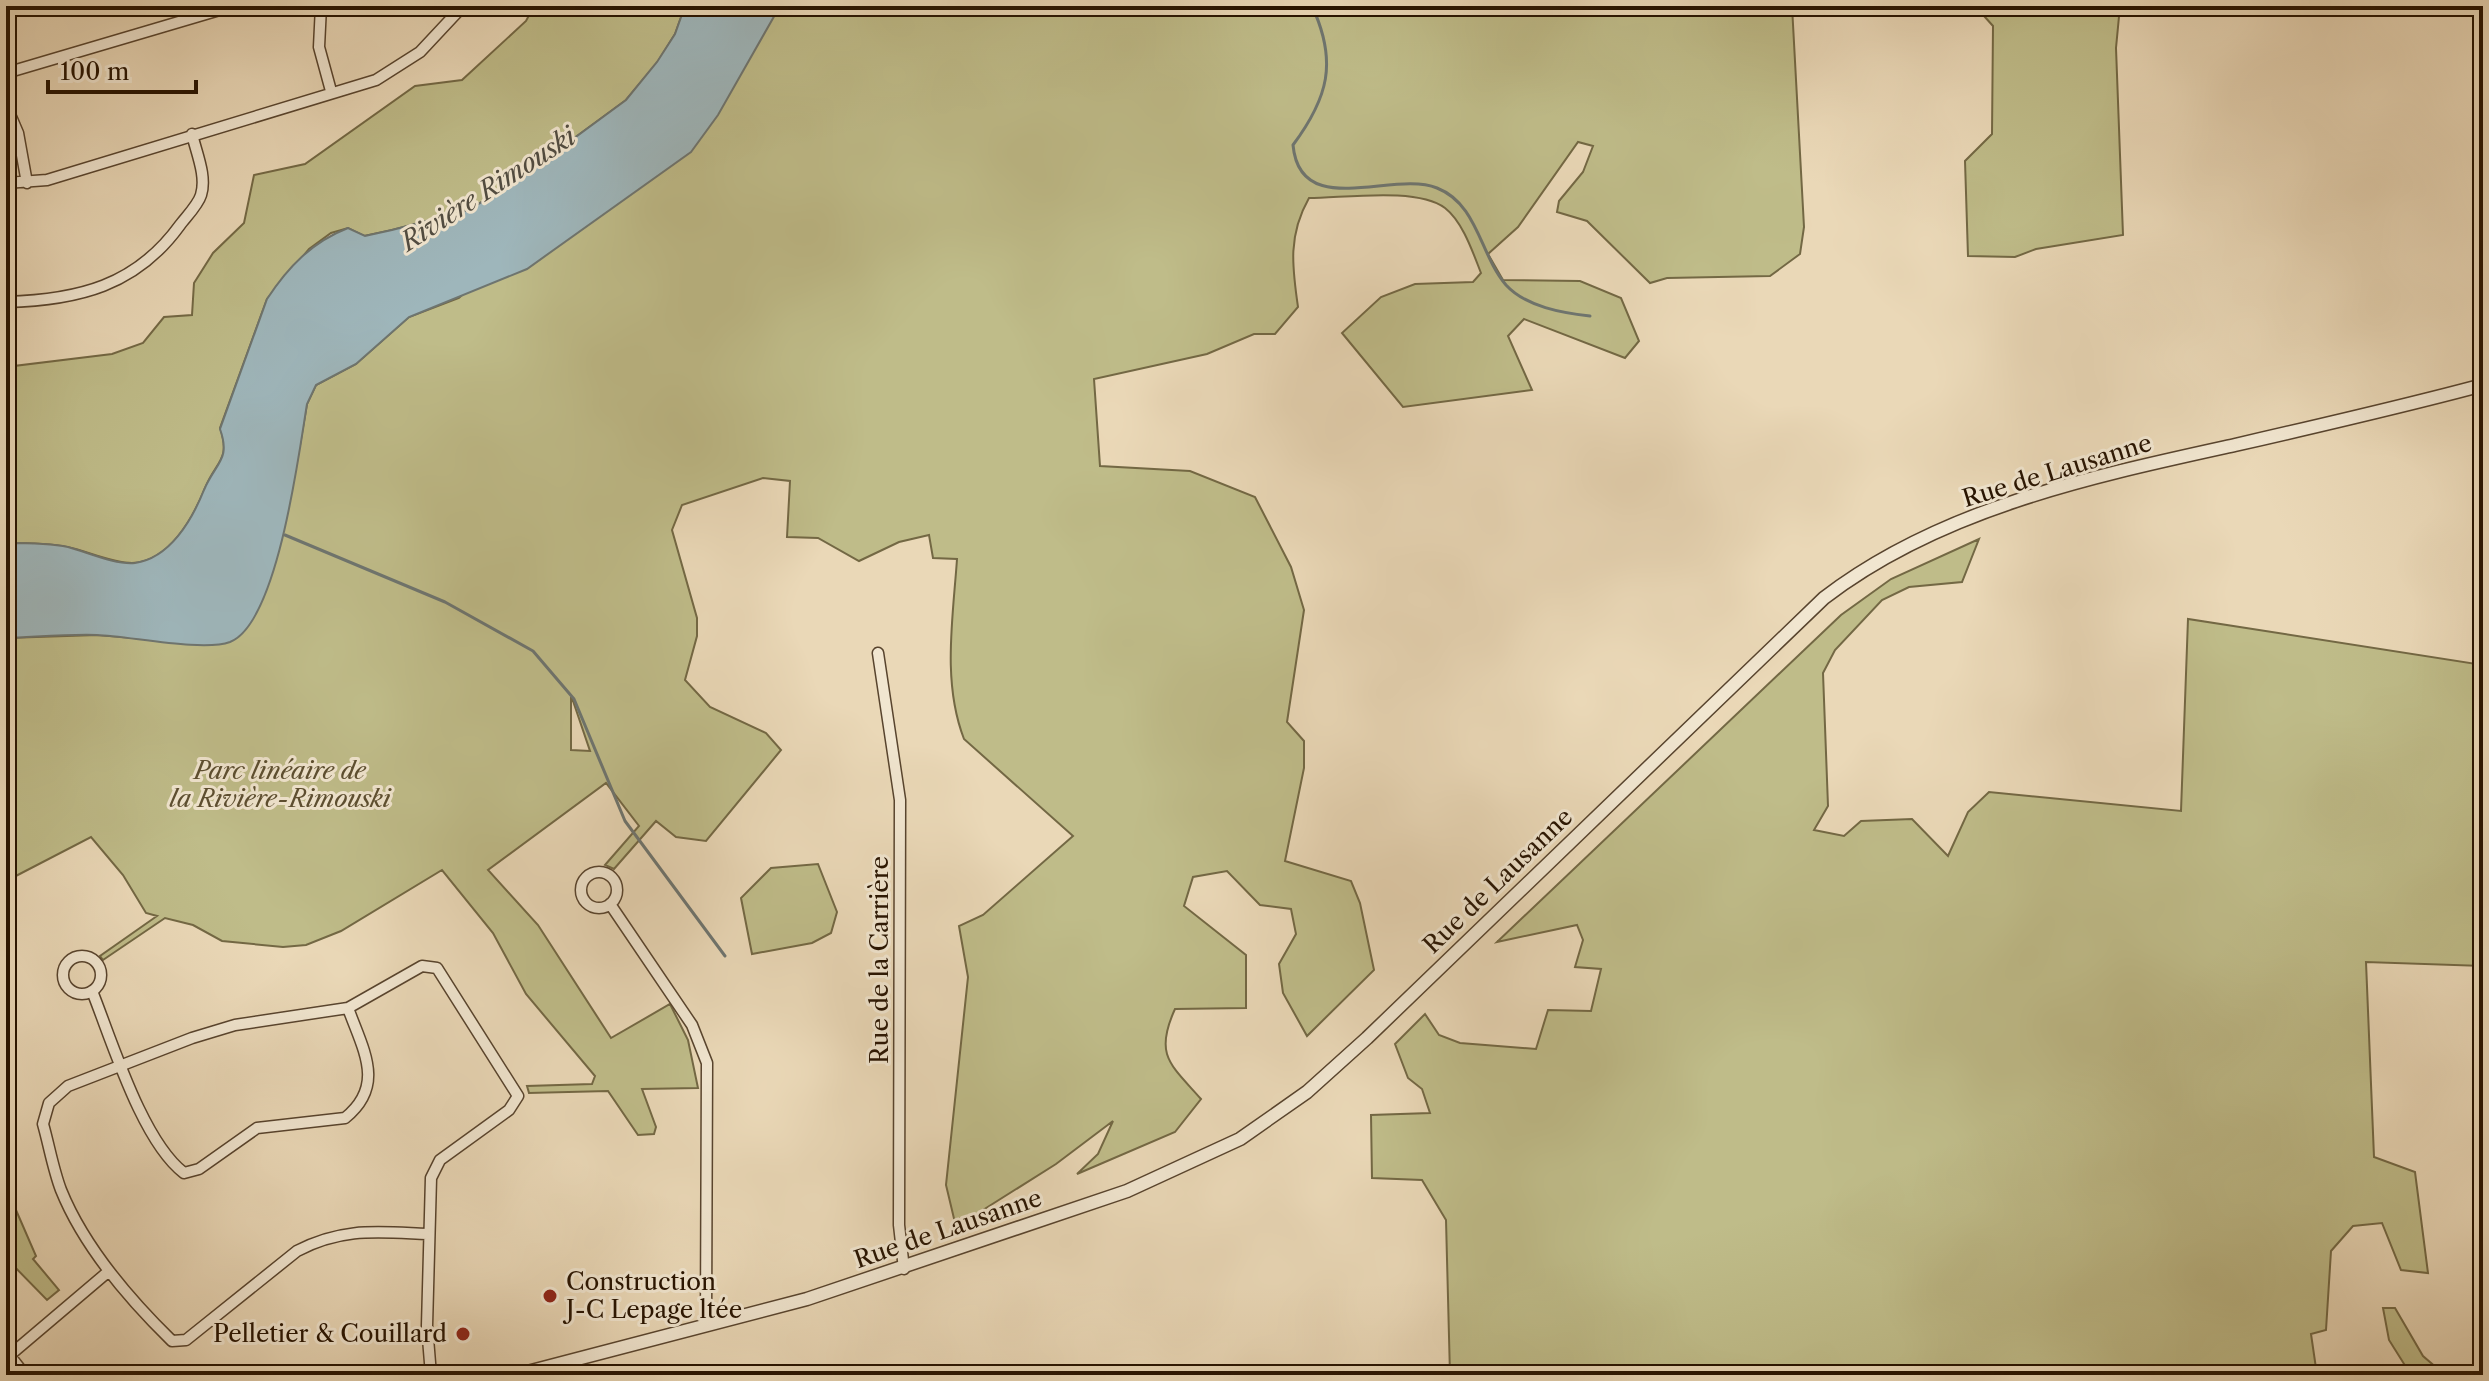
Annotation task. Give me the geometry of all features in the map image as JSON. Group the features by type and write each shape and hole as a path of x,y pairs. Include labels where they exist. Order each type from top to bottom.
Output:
{"street":[{"path":"6,73 233,6"},
{"path":"321,6 319,47 331,91"},
{"path":"6,183 47,180 331,91 376,80 404,64 440,35 463,6"},
{"path":"6,105 18,133 27,183"},
{"path":"6,302 80,293 117,282 143,267 165,247 201,196 202,176 192,134"},
{"name":"Rue de Lausanne","path":"516,1375 807,1299 904,1269 1180,1170 1240,1139 1307,1092 1367,1038 1824,598 1860,571 1904,547 1993,509 2113,472 2389,410 2483,385"},
{"name":"Rue de la Carrière","path":"878,653 900,800 899,1225 904,1269"},
{"path":"610,904 692,1025 707,1063 706,1323"},
{"path":"427,1234 359,1231 318,1240 297,1251 179,1342 172,1341 109,1271 77,1223 61,1188 43,1124 49,1103 68,1086 235,1025 348,1008 422,966 431,965 450,985 515,1088 516,1102 440,1160 431,1178 427,1234 431,1375"},
{"path":"92,991 163,1153 184,1173 257,1128 345,1118 355,1110 370,1080 348,1008"},
{"path":"25,1375 8,1352 109,1271"}],"green space":[{"path":"534,6 685,6 675,34 657,63 626,100 501,192 465,211 392,230 364,236 348,228 331,233 309,249 267,299 220,428 224,447 221,460 194,512 168,547 145,561 132,563 60,546 6,543 6,367 112,354 143,343 164,317 192,315 194,283 213,253 244,223 254,175 305,164 415,86 462,80 526,21"},
{"name":"Parc linéaire de la Rivière-Rimouski","path":"774,6 1792,6 1804,227 1800,254 1770,276 1667,278 1650,283 1587,221 1557,212 1559,201 1583,172 1593,146 1578,142 1518,227 1488,254 1503,280 1580,281 1621,298 1639,341 1625,358 1524,319 1508,336 1532,390 1403,407 1342,333 1381,297 1415,284 1473,282 1481,273 1471,247 1451,214 1433,202 1399,196 1309,198 1298,225 1293,251 1298,307 1275,334 1254,334 1207,354 1094,379 1100,466 1190,471 1255,497 1291,567 1304,610 1287,722 1304,741 1304,768 1285,861 1351,881 1360,903 1374,970 1307,1036 1283,993 1279,964 1296,934 1291,909 1260,905 1227,871 1193,877 1184,906 1246,955 1246,1008 1175,1009 1169,1025 1166,1038 1168,1058 1201,1099 1175,1132 1077,1174 1098,1154 1113,1121 1056,1164 956,1227 946,1185 968,977 959,926 983,915 1073,836 964,739 957,717 951,673 957,559 933,558 929,535 899,542 859,561 818,538 787,537 790,481 763,478 682,505 672,530 697,618 697,636 685,680 710,707 766,733 781,750 706,841 676,837 656,821 614,869 605,865 639,826 606,783 488,870 538,925 611,1038 670,1004 688,1040 698,1088 642,1089 656,1127 654,1134 638,1135 608,1091 529,1093 527,1086 592,1084 595,1076 526,994 493,933 442,870 341,931 306,945 283,947 222,941 193,925 165,918 103,960 100,956 157,916 146,913 123,875 91,837 10,879 6,907 6,638 97,635 158,640 300,445 307,404 316,385 356,364 409,317 459,298","holes":["572,698 590,751 571,750"]},
{"path":"1975,6 2120,6 2116,48 2123,235 2036,249 2015,257 1968,256 1965,161 1992,134 1993,26"},
{"path":"1979,539 1962,582 1909,587 1882,600 1835,650 1823,673 1828,806 1814,830 1844,836 1861,821 1912,819 1948,856 1968,812 1989,792 2181,811 2188,619 2483,665 2483,966 2366,962 2374,1157 2415,1172 2428,1273 2401,1270 2382,1223 2353,1226 2331,1251 2326,1330 2311,1334 2317,1375 1450,1375 1446,1220 1422,1180 1372,1178 1371,1115 1430,1113 1422,1089 1408,1078 1395,1044 1425,1014 1439,1035 1460,1043 1536,1049 1548,1010 1591,1011 1601,969 1575,967 1583,940 1577,925 1497,942 1841,615 1891,579"},
{"path":"818,864 837,912 831,933 812,943 752,954 741,898 771,868"},
{"path":"6,1187 36,1256 33,1259 59,1290 47,1300 6,1258"},
{"path":"2383,1308 2395,1308 2423,1356 2445,1375 2411,1375 2389,1340"}],"water":[{"path":"685,6 780,6 718,115 691,152 527,269 409,317 356,364 316,385 307,404 284,534 261,604 247,628 230,642 218,645 97,635 6,638 6,543 68,547 110,560 135,563 159,554 178,536 221,461 224,448 220,429 267,299 283,276 302,257 323,240 348,228 365,236 392,230 465,211 501,192 626,100 675,34"}],"waterway":[{"path":"861,6 884,6"},
{"path":"1312,6 1320,26 1327,62 1321,95 1293,145 1299,168 1312,181 1330,187 1418,184 1437,188 1451,196 1470,218 1497,273 1514,293 1545,308 1590,316"},
{"path":"285,535 445,602 533,651 574,699 625,821 725,956"}],"place":[{"name":"Construction J-C Lepage ltée","path":"550,1296"},
{"name":"Pelletier & Couillard","path":"463,1334"}],"water label":[{"name":"Rivière Rimouski","path":"488,189"}]}
